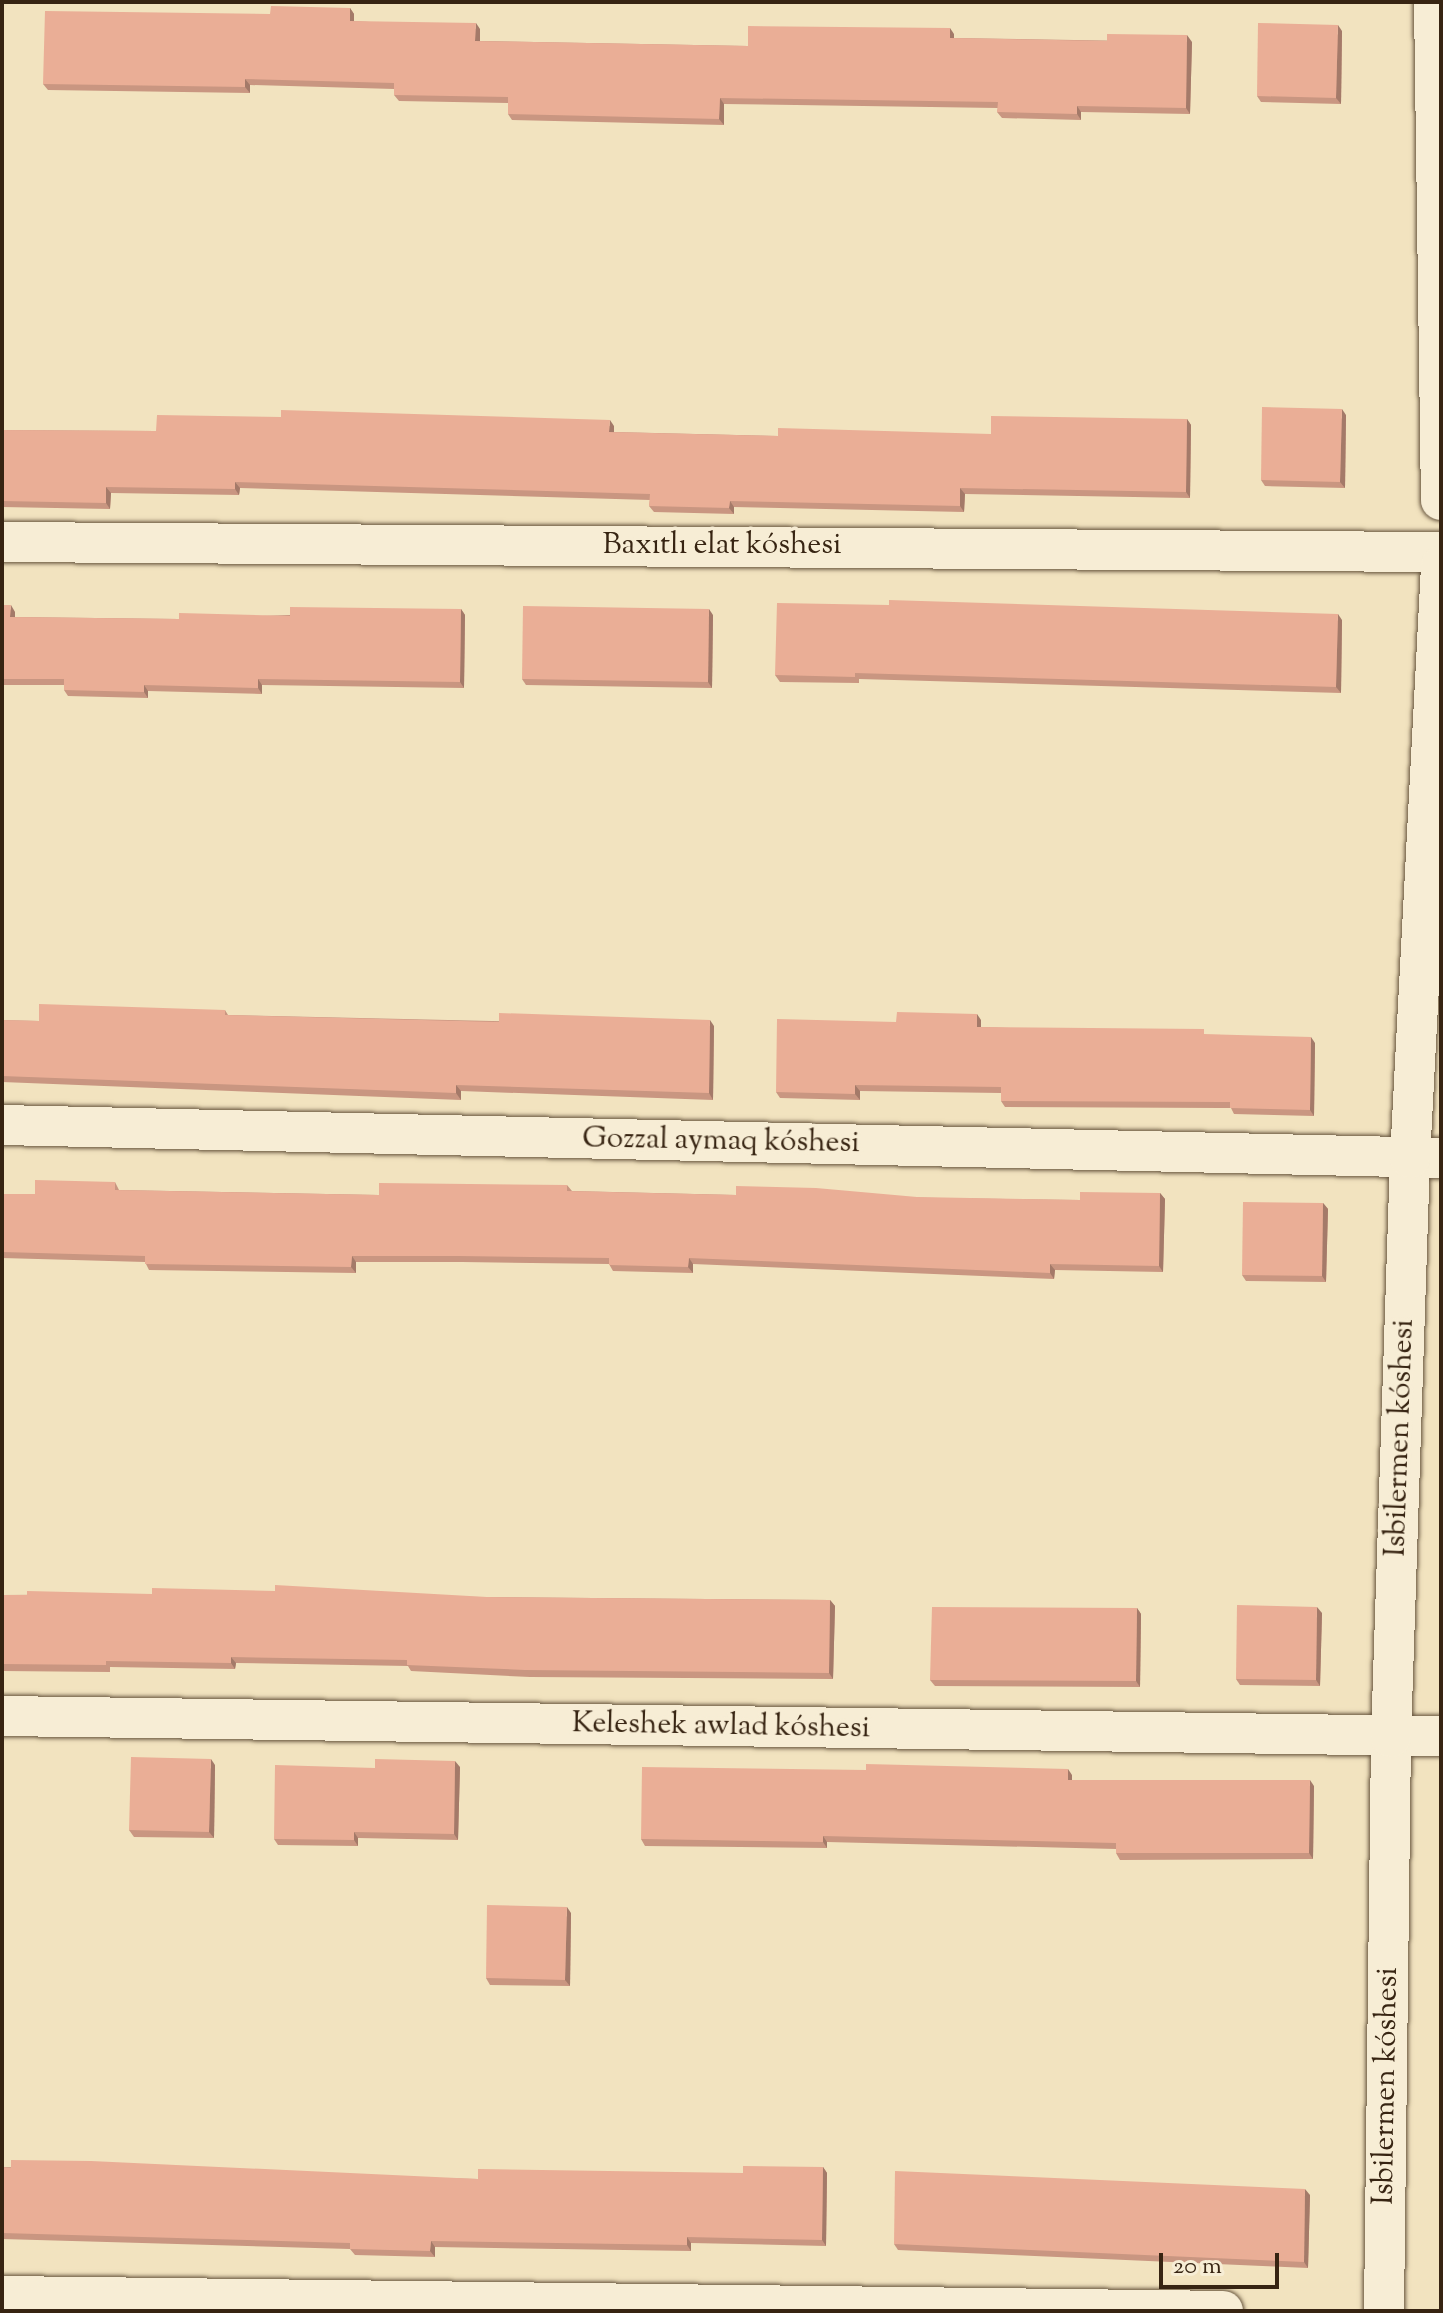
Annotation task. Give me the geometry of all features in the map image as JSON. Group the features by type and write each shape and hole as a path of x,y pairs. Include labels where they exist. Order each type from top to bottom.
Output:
{"street":[{"path":"1434,2 1441,500"},
{"name":"Baxıtlı elat kóshesi","path":"2,542 1441,552"},
{"name":"Isbilermen kóshesi","path":"1384,2311 1391,1737 1425,1158 1441,566"},
{"name":"Gozzal aymaq kóshesi","path":"2,1125 1425,1158"},
{"name":"Keleshek awlad kóshesi","path":"2,1716 1441,1736"},
{"path":"2,2296 1223,2311"}],"building":[{"path":"271,6 350,8 350,21 476,23 475,41 748,46 748,26 950,28 950,38 1107,41 1107,34 1187,35 1186,108 1077,106 1077,114 997,112 998,102 720,98 719,119 508,114 508,97 394,95 394,83 245,79 245,87 43,84 45,11 270,14"},
{"path":"1258,23 1338,25 1336,98 1257,96"},
{"path":"1262,407 1342,409 1340,482 1261,480"},
{"path":"281,410 610,420 609,432 778,436 778,428 991,434 991,416 1187,419 1186,492 960,488 960,506 730,501 729,508 649,506 650,494 235,482 235,489 106,487 106,503 2,501 2,430 156,431 157,415 281,417"},
{"path":"889,600 1338,614 1336,687 855,673 855,677 775,675 777,603 889,605"},
{"path":"2,605 11,605 10,617 179,619 179,613 290,616 290,607 461,609 460,682 258,679 258,688 144,685 144,692 64,690 64,679 2,679"},
{"path":"523,606 709,609 708,682 522,679"},
{"path":"39,1004 225,1010 225,1015 499,1022 499,1013 710,1020 709,1093 456,1085 456,1093 2,1076 2,1020 39,1021"},
{"path":"897,1012 977,1014 977,1027 1204,1029 1204,1034 1311,1037 1310,1110 1230,1108 1230,1102 1001,1101 1001,1087 855,1085 855,1094 776,1092 777,1019 896,1022"},
{"path":"35,1180 115,1182 115,1190 379,1195 379,1183 567,1185 567,1191 736,1195 736,1186 816,1188 917,1197 1080,1200 1080,1192 1160,1193 1159,1266 1050,1264 1050,1273 689,1258 688,1267 609,1265 609,1258 352,1256 351,1267 145,1264 145,1256 2,1252 2,1194 35,1194"},
{"path":"1243,1202 1323,1203 1322,1276 1242,1275"},
{"path":"275,1585 487,1597 830,1600 829,1673 525,1670 407,1665 407,1660 231,1657 231,1663 106,1661 106,1665 2,1664 2,1595 27,1595 27,1591 152,1594 152,1588 275,1591"},
{"path":"1237,1605 1317,1607 1316,1680 1236,1679"},
{"path":"932,1607 1137,1608 1136,1681 930,1680"},
{"path":"131,1757 211,1759 209,1832 129,1830"},
{"path":"375,1759 455,1761 454,1834 354,1832 354,1840 274,1839 275,1765 375,1768"},
{"path":"866,1764 1068,1769 1068,1780 1310,1780 1309,1853 1116,1853 1116,1843 823,1836 823,1842 641,1839 642,1767 866,1770"},
{"path":"487,1905 567,1907 565,1980 486,1978"},
{"path":"11,2160 478,2179 478,2169 743,2173 743,2166 823,2167 822,2240 687,2237 687,2245 431,2241 430,2251 350,2249 350,2243 2,2233 2,2167 11,2168"},
{"path":"895,2171 1305,2189 1304,2262 894,2244"}]}
